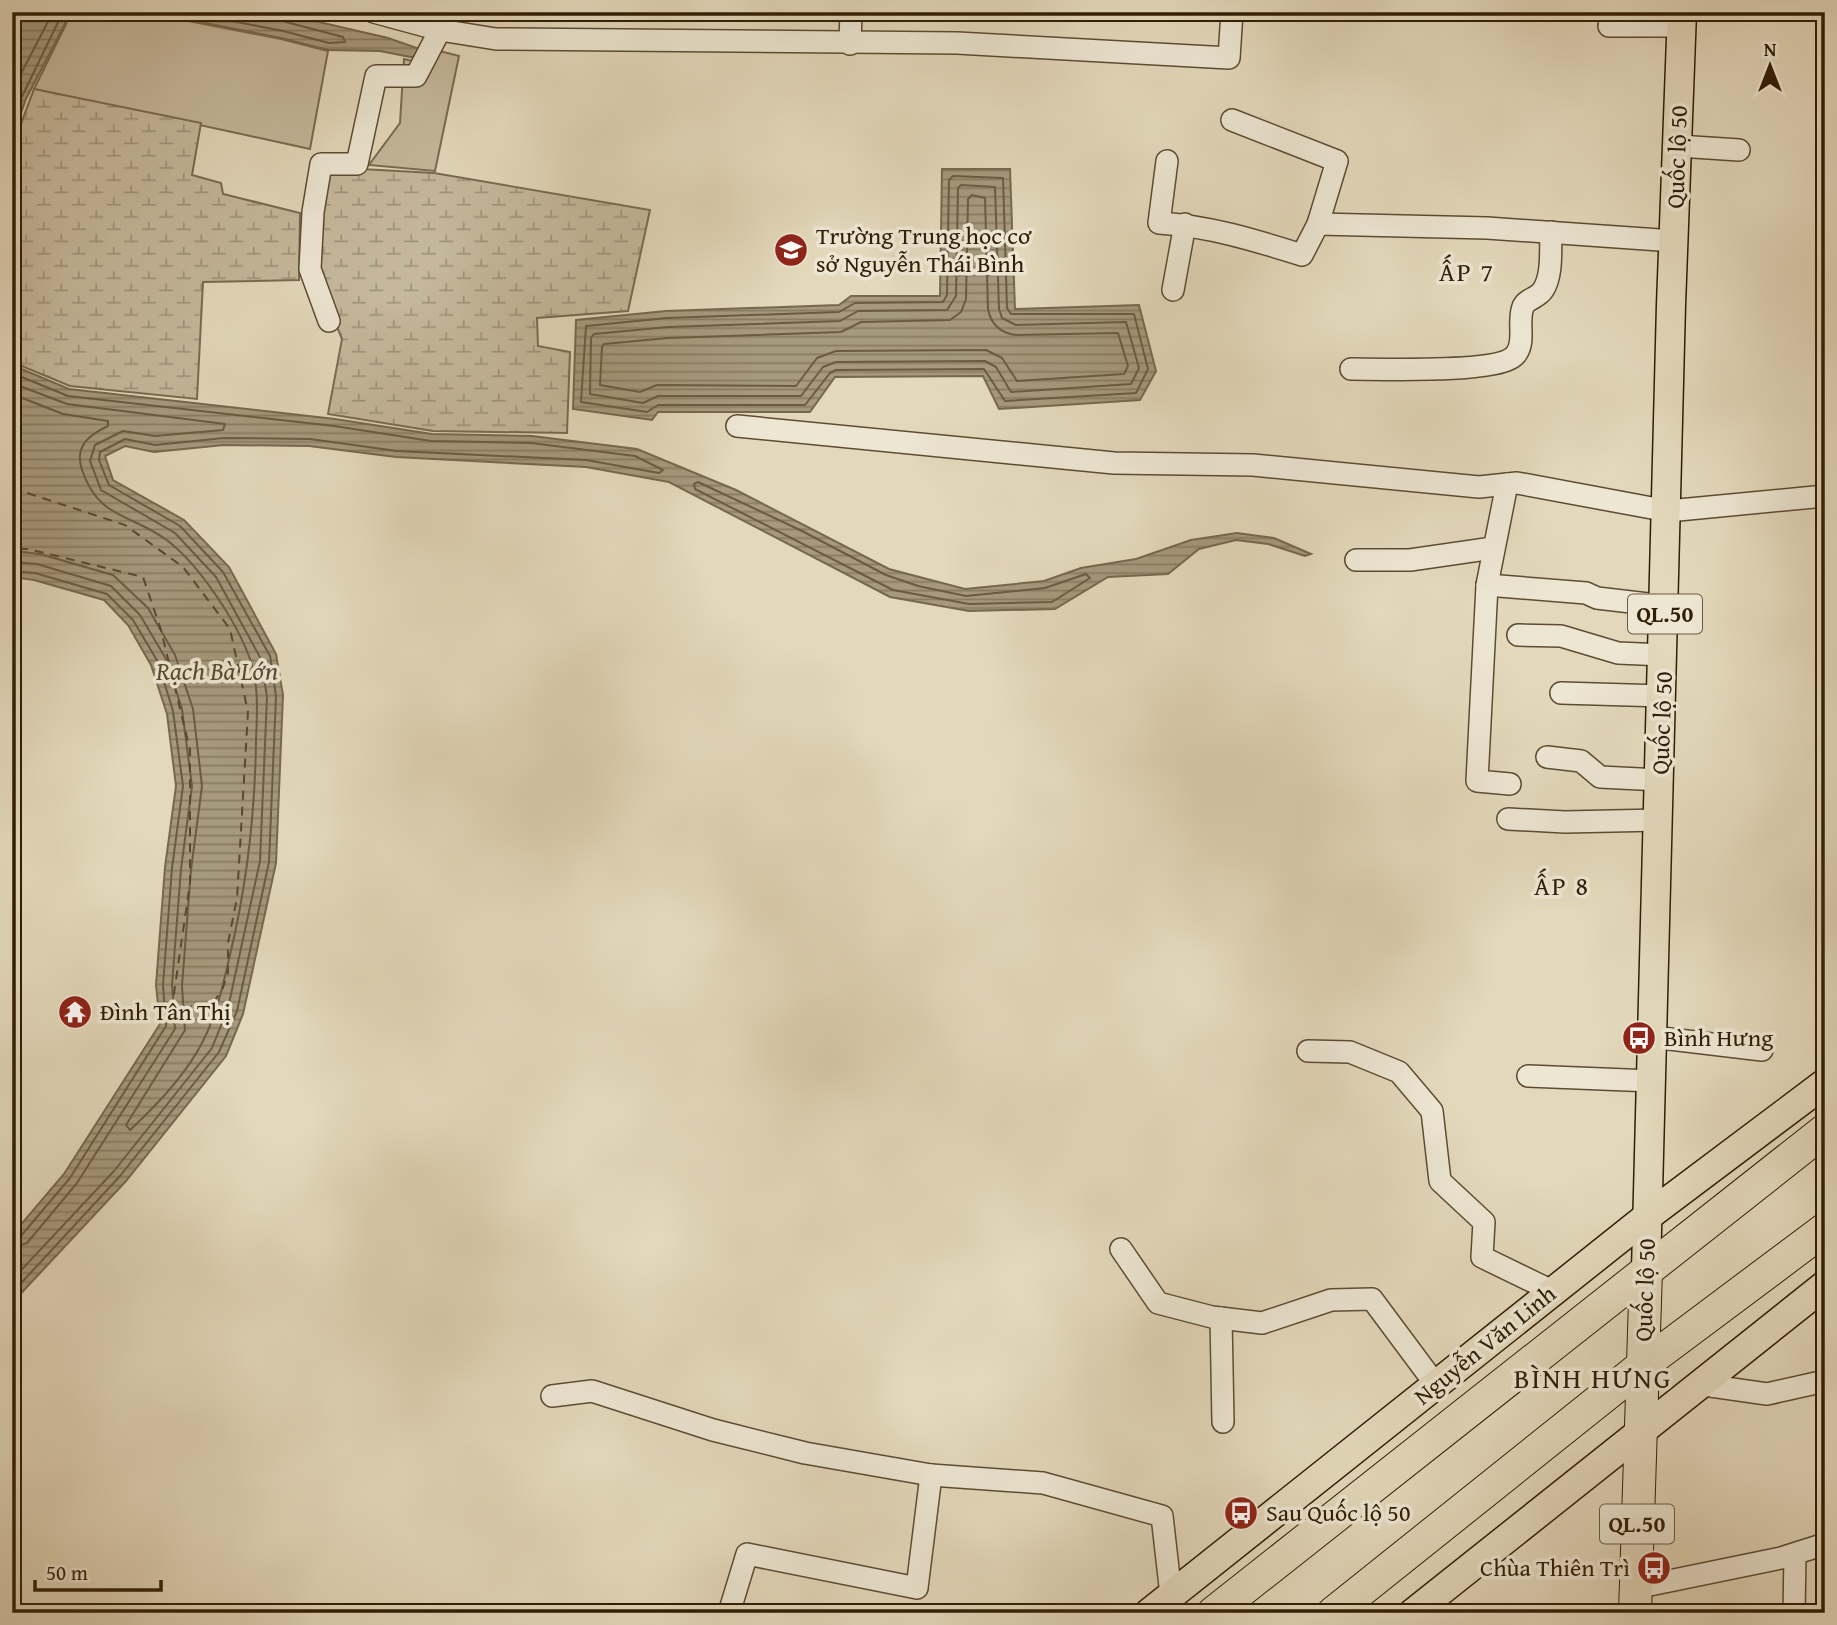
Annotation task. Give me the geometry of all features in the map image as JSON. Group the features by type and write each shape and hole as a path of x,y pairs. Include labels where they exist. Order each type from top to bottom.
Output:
{"highway":[{"name":"Nguyễn Văn Linh","path":"1213,1613 1825,1130"},
{"path":"1334,1613 1642,1366 1825,1229"},
{"name":"Quốc lộ 50","path":"1639,1434 1646,1270"},
{"name":"QL.50","path":"1635,1600 1639,1434"}],"main road":[{"name":"Quốc lộ 50","path":"1646,1270 1682,19"},
{"name":"Nguyễn Văn Linh","path":"1160,1604 1552,1291 1825,1083"},
{"path":"1413,1613 1825,1284"}],"street":[{"path":"374,12 441,21 496,39 957,43 1229,58 1232,12"},
{"path":"850,44 851,12"},
{"path":"1609,26 1682,19"},
{"path":"329,321 310,269 313,212 321,164 357,164 376,76 416,76 441,21"},
{"path":"1167,160 1159,223 1185,224 1230,233 1302,255 1318,224 1337,161 1232,120"},
{"path":"1678,146 1739,150"},
{"path":"1173,290 1185,224"},
{"path":"1318,224 1551,232 1674,241"},
{"path":"1351,369 1486,367 1513,358 1520,347 1522,310 1525,303 1543,291 1547,280 1551,232"},
{"path":"737,426 1114,463 1253,465 1479,487 1517,483 1668,511 1825,496"},
{"path":"1507,484 1487,585 1477,781 1510,784"},
{"path":"1356,561 1410,560 1493,548"},
{"path":"1487,585 1586,593 1597,598 1665,606"},
{"path":"1518,635 1561,636 1618,653 1664,655"},
{"path":"1561,693 1663,696"},
{"path":"1547,757 1581,761 1600,777 1660,780"},
{"path":"1508,819 1565,822 1659,820"},
{"path":"1653,1037 1762,1050"},
{"path":"1308,1051 1350,1052 1399,1072 1432,1111 1440,1181 1484,1222 1482,1257 1552,1291"},
{"path":"1528,1076 1652,1081"},
{"path":"1121,1249 1158,1303 1221,1318 1262,1323 1331,1300 1372,1299 1436,1385"},
{"path":"1221,1318 1223,1422"},
{"path":"1697,1384 1767,1394 1825,1381"},
{"path":"552,1396 592,1391 713,1430 805,1453 931,1475 1043,1483 1162,1516 1160,1604"},
{"path":"729,1613 747,1554 917,1588 931,1475"},
{"path":"1635,1600 1825,1544"},
{"path":"1794,1554 1794,1613"}],"green space":[{"path":"72,12 142,12 328,51 310,149 34,89"},
{"path":"428,48 459,56 435,171 369,165 400,123 404,59 417,62"},
{"path":"34,89 201,123 192,175 221,183 223,194 300,213 299,280 203,282 197,399 70,386 12,362 12,148"},
{"path":"325,167 434,173 650,210 628,311 537,318 538,346 570,352 567,433 433,431 328,414 342,339 313,268"}],"water":[{"path":"15,12 71,12 26,99 12,138"},
{"path":"149,12 276,12 388,38 417,48 424,55 420,59 380,51 328,50"},
{"path":"942,169 1010,169 1015,309 1139,305 1156,371 1140,400 999,409 983,376 835,377 810,412 658,412 652,420 573,409 576,320 666,311 839,305 851,296 940,296"},
{"name":"Rạch Bà Lớn","path":"12,365 69,389 335,419 432,434 532,436 637,449 736,490 889,569 965,589 1044,581 1081,568 1136,559 1191,540 1237,533 1274,538 1311,554 1305,556 1268,544 1236,540 1199,549 1168,574 1108,577 1055,609 969,611 890,597 669,482 586,467 396,457 309,446 224,445 154,452 125,446 105,456 113,480 184,520 229,567 276,654 283,695 276,863 243,1014 226,1056 126,1181 12,1303 12,1235 64,1174 160,1024 156,985 165,867 176,786 167,714 151,665 128,625 104,600 34,580 12,577"}],"ferry route":[{"path":"12,488 125,525 183,567 230,629 248,712 237,898 228,943 228,973 222,990 211,1006 172,1007 190,883 190,750 161,630 143,577 28,549 12,549"}],"place":[{"name":"Trường Trung học cơ sở Nguyễn Thái Bình","path":"791,250"},
{"name":"Đình Tân Thị","path":"75,1012"},
{"name":"Bình Hưng","path":"1639,1038"},
{"name":"Sau Quốc lộ 50","path":"1241,1513"},
{"name":"Chùa Thiên Trì","path":"1654,1568"}],"district":[{"name":"ẤP 7","path":"1467,272"},
{"name":"ẤP 8","path":"1562,886"},
{"name":"BÌNH HƯNG","path":"1593,1378"}]}
